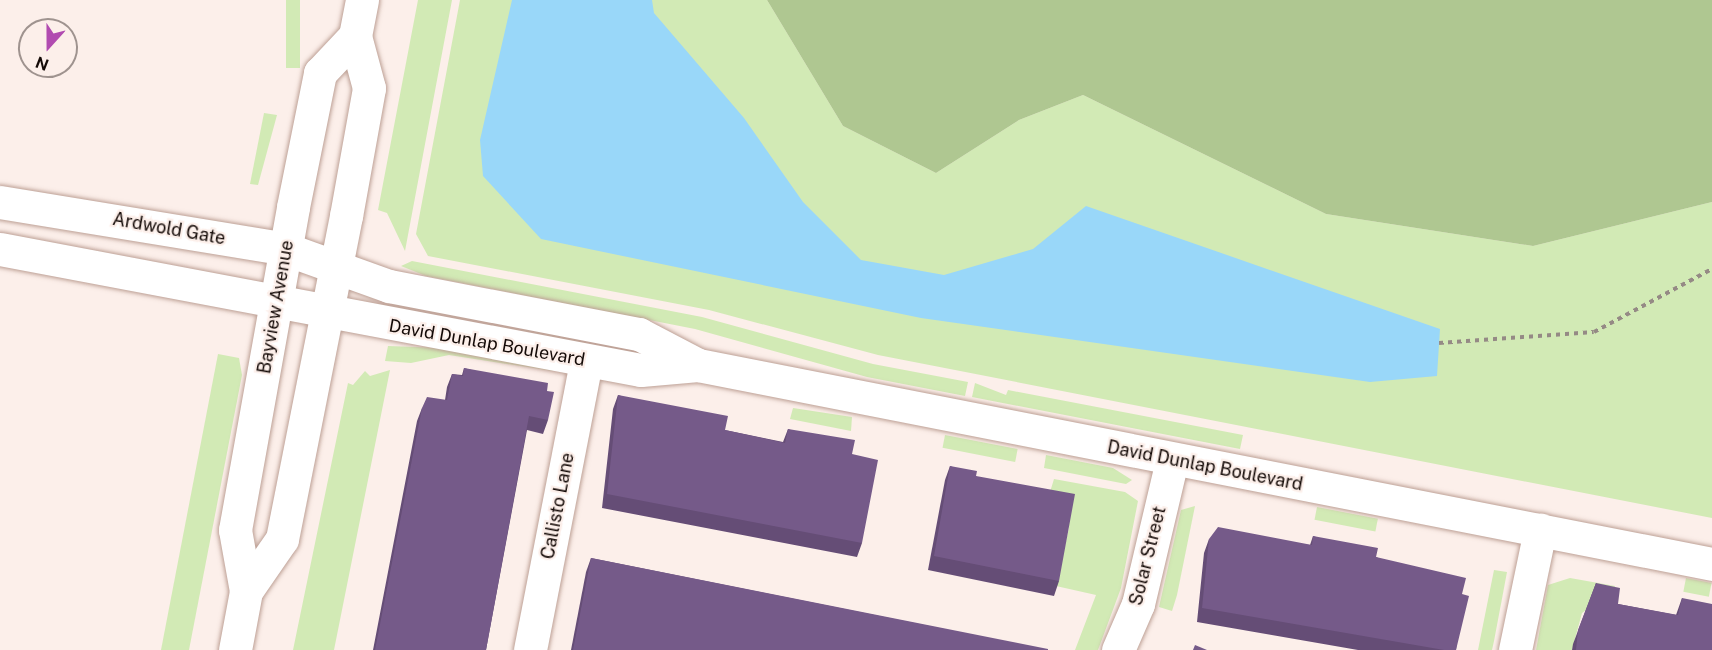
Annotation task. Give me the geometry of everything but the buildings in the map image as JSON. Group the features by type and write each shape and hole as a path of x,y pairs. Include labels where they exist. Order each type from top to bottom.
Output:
{"street":[{"name":"Bayview Avenue","path":"246,591 282,539 327,315 369,88 355,36 362,0"},
{"name":"Bayview Avenue","path":"235,650 246,591 235,530 320,73 355,36"},
{"name":"Ardwold Gate","path":"0,202 286,249 336,263"},
{"path":"0,249 276,305"},
{"name":"David Dunlap Boulevard","path":"336,263 389,286 639,334 698,365"},
{"name":"David Dunlap Boulevard","path":"276,305 641,370 698,365 1172,460 1712,564"},
{"name":"Callisto Lane","path":"530,650 586,361"},
{"name":"Solar Street","path":"1119,650 1138,604 1172,460"},
{"path":"1515,650 1540,530"}],"path":[{"path":"1439,342 1594,332 1712,269"}],"green space":[{"path":"286,0 300,0 300,68 286,68"},
{"path":"418,0 452,0 405,251 387,213 378,210"},
{"path":"460,0 767,0 843,126 936,173 1019,120 1083,95 1326,214 1533,246 1712,202 1712,518 878,355 709,310 428,256 416,234"},
{"path":"767,0 1712,0 1712,202 1533,246 1326,214 1083,95 1019,120 936,173 843,126"},
{"path":"264,113 277,115 258,185 250,184"},
{"path":"412,261 702,317 873,364 968,382 965,396 867,377 695,329 426,276 401,266"},
{"path":"388,346 472,349 545,363 553,371 449,355 411,363 385,361"},
{"path":"218,354 239,358 242,375 189,650 161,650"},
{"path":"390,370 334,650 293,650 348,383 353,385 365,371 370,376"},
{"path":"975,383 1006,395 1008,390 1243,435 1240,449 972,397"},
{"path":"793,408 852,417 851,431 790,419"},
{"path":"945,435 1018,449 1015,462 943,448"},
{"path":"1046,455 1113,468 1132,480 1126,484 1044,468"},
{"path":"1054,479 1125,492 1138,501 1121,588 1098,650 1075,650 1096,595 1056,586 1069,528 1050,492"},
{"path":"1195,506 1172,611 1159,607 1181,510"},
{"path":"1317,507 1378,519 1375,532 1315,520"},
{"path":"1494,570 1507,572 1494,641 1492,650 1478,650"},
{"path":"1570,578 1615,586 1614,591 1582,613 1572,650 1536,650 1548,585"},
{"path":"1686,578 1712,583 1709,597 1683,592"}],"water":[{"path":"512,0 652,0 654,13 744,118 803,202 861,260 944,275 1033,249 1086,206 1440,329 1437,376 1370,382 921,318 541,239 483,176 480,140"}]}
